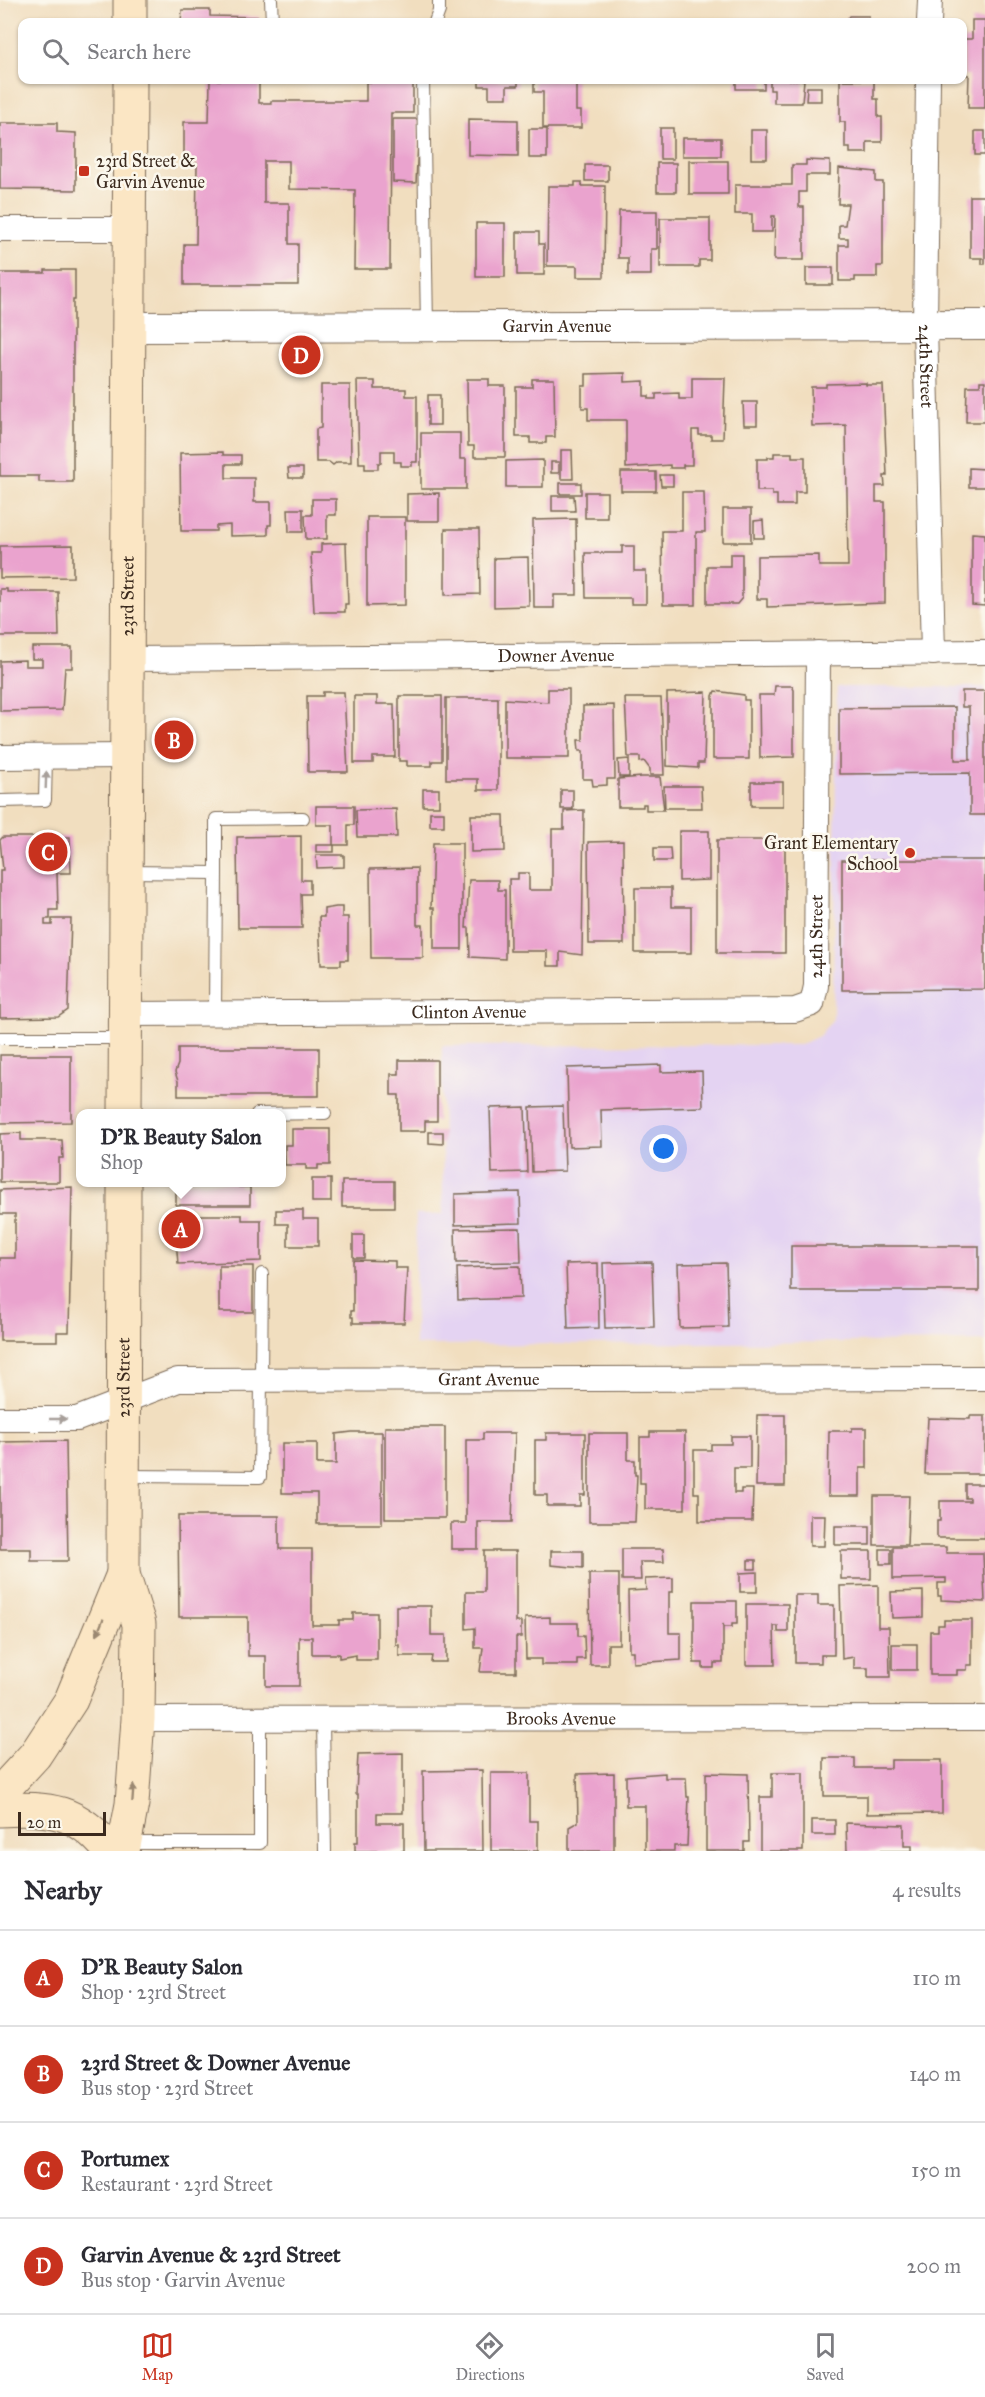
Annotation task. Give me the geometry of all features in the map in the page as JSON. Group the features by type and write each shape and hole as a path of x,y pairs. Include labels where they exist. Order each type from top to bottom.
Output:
{"main road":[{"path":"130,0 130,18"},
{"name":"23rd Street","path":"124,1109 130,84"},
{"name":"23rd Street","path":"119,1848 132,1804 138,1719 139,1624 123,1574 124,1187"},
{"name":"23rd Street","path":"0,1793 35,1755 71,1700 123,1574"},
{"path":"0,1810 32,1808 61,1811 119,1848"}],"street":[{"path":"929,18 930,0"},
{"name":"24th Street","path":"928,84 925,325 933,653"},
{"path":"0,229 129,229"},
{"name":"Garvin Avenue","path":"128,327 985,325"},
{"name":"Downer Avenue","path":"127,659 985,652"},
{"name":"24th Street","path":"812,1005 816,986 818,653"},
{"path":"0,757 126,756"},
{"name":"Clinton Avenue","path":"125,1026 215,1013 795,1010 812,1005"},
{"name":"Grant Avenue","path":"0,1419 77,1419 123,1399 178,1380 985,1378"},
{"name":"Brooks Avenue","path":"138,1719 985,1718"}],"lane":[{"path":"271,0 272,18"},
{"path":"436,18 439,0"},
{"path":"423,84 427,327"},
{"path":"0,801 45,800 46,757"},
{"path":"215,1013 216,819 303,818"},
{"path":"126,872 216,873"},
{"path":"0,1038 125,1026"},
{"path":"286,1113 324,1113"},
{"path":"123,1476 260,1476 262,1274"},
{"path":"119,1848 260,1844 260,1719"},
{"path":"323,1719 325,1851"}],"shaded area":[{"name":"Grant Elementary School","path":"837,687 985,687 985,1341 415,1345 416,1214 443,1214 442,1046 800,1045 819,1036 833,1019"}],"building":[{"path":"182,10 210,10 210,16 259,17 259,18 181,18"},
{"path":"849,16 869,16 869,18 848,18"},
{"path":"972,20 985,20 985,108 968,108 967,39 972,39"},
{"path":"210,84 259,84 259,103 271,103 271,101 366,101 366,84 413,84 413,113 391,113 390,269 354,269 355,190 289,189 289,161 264,161 264,203 289,203 289,244 298,244 298,285 184,285 184,244 196,244 197,163 184,163 184,122 209,122"},
{"path":"479,84 518,84 518,86 507,86 507,98 489,98 489,86 479,86"},
{"path":"534,84 576,84 576,111 581,111 581,128 543,128 543,92 534,92"},
{"path":"736,84 764,84 764,89 736,89"},
{"path":"770,84 804,84 802,103 774,103 774,90 770,90"},
{"path":"840,84 874,84 874,99 878,99 878,117 882,117 882,142 867,142 867,153 850,153 850,148 845,148 845,122 840,122"},
{"path":"807,87 821,87 821,101 806,101"},
{"path":"393,119 419,119 416,183 393,182"},
{"path":"468,119 518,120 518,156 468,155"},
{"path":"0,123 57,123 57,132 76,133 76,190 0,189"},
{"path":"660,128 673,128 673,159 660,159"},
{"path":"529,129 547,129 547,158 529,158"},
{"path":"751,130 767,130 767,159 751,159"},
{"path":"975,131 985,131 985,155 975,155"},
{"path":"682,138 721,138 721,156 682,156"},
{"path":"806,160 830,161 830,175 806,175 806,192 799,192 799,207 804,207 804,260 774,260 775,216 772,216 772,232 752,232 752,214 735,214 735,185 792,185 792,165 806,165"},
{"path":"689,161 728,161 728,194 689,194"},
{"path":"657,163 676,163 676,192 657,192"},
{"path":"585,165 608,165 608,181 585,181"},
{"path":"839,168 876,172 876,182 883,182 883,266 877,266 877,277 855,277 855,281 839,281 839,245 848,245 848,238 839,238 839,225 845,225 848,204 838,204"},
{"path":"575,182 582,182 582,186 605,186 604,277 577,277 577,266 547,266 548,186 575,186"},
{"path":"970,196 985,196 985,264 982,264 982,258 970,258"},
{"path":"619,211 657,211 657,249 651,249 651,275 628,275 628,258 618,258"},
{"path":"660,218 710,218 710,260 699,260 699,267 660,267"},
{"path":"476,223 505,223 505,277 476,277"},
{"path":"517,232 539,232 539,244 544,244 544,275 517,275"},
{"path":"806,268 833,268 833,285 806,285"},
{"path":"45,270 75,270 73,482 39,482 39,476 0,476 0,273 45,273"},
{"path":"625,373 625,382 644,381 644,396 649,396 649,399 656,399 656,394 679,393 679,399 692,399 692,378 725,378 723,439 711,439 711,435 699,435 699,430 692,430 692,465 683,465 683,468 670,468 670,465 626,468 626,420 588,420 588,408 582,408 582,386 586,386 586,374"},
{"path":"467,379 489,379 489,386 505,386 505,457 474,457 474,446 468,446"},
{"path":"532,379 554,379 555,437 546,437 546,443 530,443 530,437 516,437 516,387 532,387"},
{"path":"357,381 375,381 375,389 406,389 406,396 417,396 417,462 412,462 412,466 401,466 401,462 394,462 394,451 381,451 381,463 378,463 378,469 365,469 365,463 359,463"},
{"path":"980,381 985,381 985,422 966,422 967,386 980,386"},
{"path":"866,383 866,385 883,385 887,476 884,476 885,486 876,486 876,502 885,502 885,603 767,607 767,599 757,599 757,556 819,555 819,566 848,566 846,425 812,426 811,387 826,387 826,384"},
{"path":"321,385 350,385 351,462 337,462 333,465 329,462 316,462 316,429 321,428"},
{"path":"428,395 440,395 440,425 428,425"},
{"path":"743,402 757,402 757,425 744,425"},
{"path":"421,433 460,433 460,459 466,459 466,489 421,489"},
{"path":"561,450 572,450 573,479 561,479"},
{"path":"223,452 223,455 241,455 241,464 226,464 226,478 254,478 254,502 271,502 271,525 268,525 268,535 230,536 230,525 216,526 216,531 181,531 180,453"},
{"path":"774,453 792,453 792,457 805,457 805,492 795,492 795,505 777,505 777,495 772,495 772,491 757,491 757,459 774,457"},
{"path":"543,460 543,487 506,487 506,461"},
{"path":"551,462 559,462 559,473 551,473"},
{"path":"288,468 303,468 303,478 289,478"},
{"path":"969,468 985,469 985,487 969,487"},
{"path":"621,472 656,472 656,491 621,491"},
{"path":"660,475 673,475 673,486 661,486"},
{"path":"560,483 581,483 581,494 560,494"},
{"path":"585,492 607,492 607,518 585,518"},
{"path":"682,492 704,492 705,532 696,532 696,605 663,605 662,531 682,531"},
{"path":"439,493 439,521 407,521 407,494"},
{"path":"552,496 574,496 575,511 552,511"},
{"path":"312,499 336,499 336,515 327,515 327,539 306,539 305,515 312,515"},
{"path":"288,509 303,509 303,532 289,532"},
{"path":"723,509 751,509 751,542 723,542"},
{"path":"367,517 405,517 405,605 367,606"},
{"path":"576,519 577,595 554,595 554,608 534,608 533,520"},
{"path":"763,520 764,538 754,538 754,521"},
{"path":"445,529 479,529 480,594 445,595"},
{"path":"972,533 985,534 985,606 972,605"},
{"path":"346,543 348,604 345,604 345,612 314,612 311,553 321,553 321,544"},
{"path":"73,545 73,577 0,578 0,546"},
{"path":"622,546 634,546 634,571 646,571 646,604 631,604 631,598 586,598 585,553 622,553"},
{"path":"730,554 742,554 742,598 737,604 707,604 707,566 730,566"},
{"path":"528,557 529,606 494,607 494,558"},
{"path":"0,589 7,589 7,592 58,592 59,636 0,636"},
{"path":"32,647 72,647 72,668 65,668 62,710 0,711 0,661 25,660 25,666 42,666 42,659 32,659"},
{"path":"775,686 792,686 794,690 794,757 760,758 759,695 774,695"},
{"path":"548,689 569,689 569,758 505,758 505,699 548,702"},
{"path":"715,691 744,695 744,700 749,700 749,759 713,759 713,696"},
{"path":"962,691 985,691 985,815 970,815 970,773 839,774 839,708 955,707 955,760 970,760 969,707 962,707"},
{"path":"323,692 344,692 348,772 308,772 307,696 323,696"},
{"path":"706,692 704,763 698,763 698,768 667,766 667,693"},
{"path":"354,696 377,696 377,704 394,704 395,757 373,757 373,763 354,763"},
{"path":"399,696 442,696 442,761 432,761 432,766 407,766 407,761 399,761"},
{"path":"446,698 498,698 498,790 478,790 478,779 446,779"},
{"path":"625,698 661,698 664,775 650,775 650,769 644,761 640,762 640,757 628,757"},
{"path":"614,705 615,779 607,779 607,785 593,786 592,779 583,779 583,751 579,751 578,740 583,740 583,706"},
{"path":"629,759 629,777 619,777 618,760"},
{"path":"660,777 664,810 646,810 646,804 643,804 643,807 618,807 618,779"},
{"path":"751,782 783,782 783,806 751,806"},
{"path":"664,786 701,786 702,808 665,808"},
{"path":"423,789 439,789 439,806 423,806"},
{"path":"561,790 573,790 573,809 561,809"},
{"path":"316,806 354,806 354,825 348,825 348,845 334,845 334,852 316,852 316,845 333,845 333,825 316,825"},
{"path":"396,809 397,837 357,837 356,810"},
{"path":"584,810 582,955 560,952 560,966 547,966 547,951 510,951 509,879 518,879 518,873 529,873 529,890 552,890 552,829 564,829 564,811"},
{"path":"430,812 444,812 444,826 430,826"},
{"path":"471,815 504,815 505,851 471,852"},
{"path":"679,831 709,831 709,880 679,881"},
{"path":"301,836 301,880 310,880 310,894 301,894 302,928 238,928 237,837"},
{"path":"3,837 70,837 71,873 57,873 58,910 50,910 50,919 45,919 45,925 52,925 52,919 71,919 68,1010 58,1017 0,1018 0,870 3,870 0,840"},
{"path":"717,840 785,840 785,953 717,953"},
{"path":"623,841 624,944 589,944 588,842"},
{"path":"433,843 462,843 462,949 434,949 434,908 431,908"},
{"path":"654,848 670,848 671,861 654,861"},
{"path":"316,855 344,855 344,867 317,868"},
{"path":"842,860 985,860 985,989 842,990"},
{"path":"417,868 417,925 423,925 423,958 371,958 370,869"},
{"path":"469,880 498,880 498,890 505,890 505,959 470,957 469,928 466,928"},
{"path":"635,888 671,888 671,907 691,907 691,953 635,953"},
{"path":"342,907 342,917 348,917 348,960 341,960 341,965 321,965 319,917 324,917 324,909"},
{"path":"178,1048 319,1048 319,1096 178,1096 178,1081 175,1072 178,1064"},
{"path":"0,1055 71,1055 71,1122 0,1123"},
{"path":"399,1060 437,1060 437,1121 425,1121 425,1131 399,1131 399,1095 391,1095 391,1074 399,1074"},
{"path":"661,1065 661,1072 702,1071 703,1107 601,1110 602,1146 569,1147 567,1068"},
{"path":"563,1106 565,1171 532,1172 530,1107"},
{"path":"525,1107 527,1172 492,1173 490,1108"},
{"path":"292,1129 330,1129 330,1165 318,1165 318,1169 306,1169 306,1165 286,1165 286,1145 292,1145"},
{"path":"429,1132 443,1132 443,1144 429,1143"},
{"path":"21,1133 21,1140 62,1140 63,1158 59,1158 59,1182 0,1182 0,1134"},
{"path":"312,1179 331,1179 331,1202 312,1202"},
{"path":"342,1181 394,1181 394,1207 342,1207"},
{"path":"72,1187 69,1332 57,1332 57,1341 0,1341 0,1258 15,1258 15,1214 0,1214 0,1190"},
{"path":"176,1187 250,1187 250,1205 176,1205"},
{"path":"520,1192 521,1223 455,1225 455,1194"},
{"path":"276,1210 303,1210 303,1219 318,1219 318,1246 288,1246 288,1224 276,1224"},
{"path":"174,1215 242,1215 242,1220 261,1220 261,1261 178,1264"},
{"path":"520,1228 521,1262 456,1263 455,1229"},
{"path":"353,1235 364,1235 364,1258 353,1258"},
{"path":"791,1246 979,1246 979,1291 791,1291"},
{"path":"353,1260 395,1261 395,1268 407,1268 404,1323 353,1323 351,1311 353,1311"},
{"path":"652,1262 654,1327 605,1328 603,1263"},
{"path":"598,1263 599,1328 568,1329 566,1264"},
{"path":"726,1263 728,1327 680,1328 678,1264"},
{"path":"219,1266 253,1266 253,1312 219,1312"},
{"path":"520,1266 521,1298 458,1300 457,1268"},
{"path":"757,1415 785,1415 785,1486 756,1486"},
{"path":"970,1416 985,1416 985,1474 925,1474 928,1418 970,1419"},
{"path":"385,1427 445,1427 445,1518 385,1518"},
{"path":"852,1428 867,1428 867,1468 860,1468 860,1496 828,1496 829,1431 852,1431"},
{"path":"382,1432 382,1524 317,1524 317,1493 282,1493 282,1443 317,1443 317,1464 336,1464 336,1434"},
{"path":"650,1432 685,1432 685,1509 645,1509 645,1483 640,1483 640,1437 650,1437"},
{"path":"483,1433 515,1433 512,1522 478,1522 478,1549 451,1549 451,1523 466,1523 466,1440 483,1440"},
{"path":"546,1433 585,1433 585,1495 580,1495 580,1506 547,1506 547,1495 535,1495 535,1440 546,1440"},
{"path":"589,1433 628,1433 628,1460 635,1460 635,1475 637,1475 635,1522 589,1522"},
{"path":"731,1436 750,1436 750,1468 734,1468 734,1493 741,1493 741,1489 753,1489 752,1521 699,1521 699,1493 694,1493 694,1450 711,1450 711,1444 731,1444"},
{"path":"66,1441 68,1561 31,1561 31,1549 0,1549 0,1442"},
{"path":"965,1484 985,1484 985,1538 937,1538 940,1501 970,1501 970,1498 965,1498"},
{"path":"874,1496 909,1496 907,1545 874,1545"},
{"path":"810,1515 825,1515 824,1546 810,1546"},
{"path":"178,1516 279,1516 279,1549 312,1549 312,1625 339,1625 339,1620 353,1620 353,1613 377,1613 377,1660 356,1660 356,1655 339,1658 339,1654 312,1654 312,1637 299,1637 299,1686 266,1686 266,1656 248,1656 248,1617 179,1617"},
{"path":"835,1526 870,1526 870,1545 835,1545"},
{"path":"893,1547 946,1547 946,1553 983,1553 985,1602 941,1600 941,1596 938,1596 938,1583 946,1583 946,1578 893,1579"},
{"path":"622,1549 663,1549 664,1562 640,1562 641,1580 622,1580"},
{"path":"880,1549 891,1549 891,1564 880,1564"},
{"path":"484,1551 516,1551 516,1622 521,1622 521,1637 516,1637 516,1672 480,1672 483,1648 475,1648 475,1628 466,1629 466,1592 484,1592"},
{"path":"551,1551 583,1551 583,1568 551,1565"},
{"path":"841,1551 871,1551 871,1579 841,1579"},
{"path":"748,1560 756,1560 756,1569 748,1569"},
{"path":"757,1572 757,1592 740,1592 740,1573"},
{"path":"589,1574 619,1574 619,1644 608,1644 608,1665 590,1665"},
{"path":"673,1578 673,1592 669,1592 669,1633 681,1633 681,1660 633,1663 633,1651 629,1651 628,1591 646,1590 645,1579"},
{"path":"878,1585 878,1627 889,1627 890,1677 868,1677 868,1668 854,1668 854,1657 842,1659 840,1586"},
{"path":"923,1591 923,1617 892,1618 891,1592"},
{"path":"795,1595 818,1595 818,1605 834,1605 834,1655 821,1655 821,1663 795,1663"},
{"path":"694,1601 737,1601 737,1624 724,1627 723,1624 723,1663 714,1663 714,1668 703,1668 703,1663 694,1663"},
{"path":"746,1604 788,1604 788,1632 778,1632 778,1626 774,1626 775,1665 746,1665"},
{"path":"396,1606 431,1606 431,1635 446,1635 446,1662 431,1662 432,1656 399,1656 399,1645 396,1645"},
{"path":"550,1617 550,1623 578,1623 578,1636 584,1636 585,1659 577,1659 577,1665 541,1665 541,1659 526,1659 525,1618"},
{"path":"944,1620 972,1620 972,1665 967,1665 967,1670 957,1670 957,1675 930,1675 930,1631 938,1631 938,1625 944,1625"},
{"path":"892,1644 917,1644 917,1670 892,1670"},
{"path":"403,1753 403,1813 377,1813 377,1823 404,1823 404,1851 355,1851 355,1842 358,1842 358,1794 356,1794 358,1754"},
{"path":"824,1758 855,1758 855,1768 891,1768 891,1760 942,1760 942,1813 867,1814 867,1796 824,1796"},
{"path":"482,1770 483,1851 424,1851 423,1771"},
{"path":"491,1773 529,1773 529,1821 538,1821 538,1851 491,1851"},
{"path":"614,1773 614,1851 569,1851 569,1827 578,1822 577,1774"},
{"path":"665,1773 665,1778 686,1778 687,1797 689,1797 687,1846 674,1846 674,1851 645,1851 645,1806 626,1806 626,1776"},
{"path":"706,1773 748,1774 749,1842 744,1842 744,1851 706,1851"},
{"path":"772,1773 803,1773 803,1851 760,1851 760,1797 772,1797"},
{"path":"812,1820 835,1820 835,1835 812,1835"},
{"path":"846,1823 904,1825 904,1846 912,1846 912,1851 847,1851"}],"place":[{"name":"23rd Street & Garvin Avenue","path":"84,171"},
{"name":"Garvin Avenue & 23rd Street","path":"301,355"},
{"name":"23rd Street & Downer Avenue","path":"174,740"},
{"name":"Portumex","path":"48,852"},
{"name":"Grant Elementary School","path":"910,853"},
{"name":"D’R Beauty Salon","path":"181,1229"}]}
